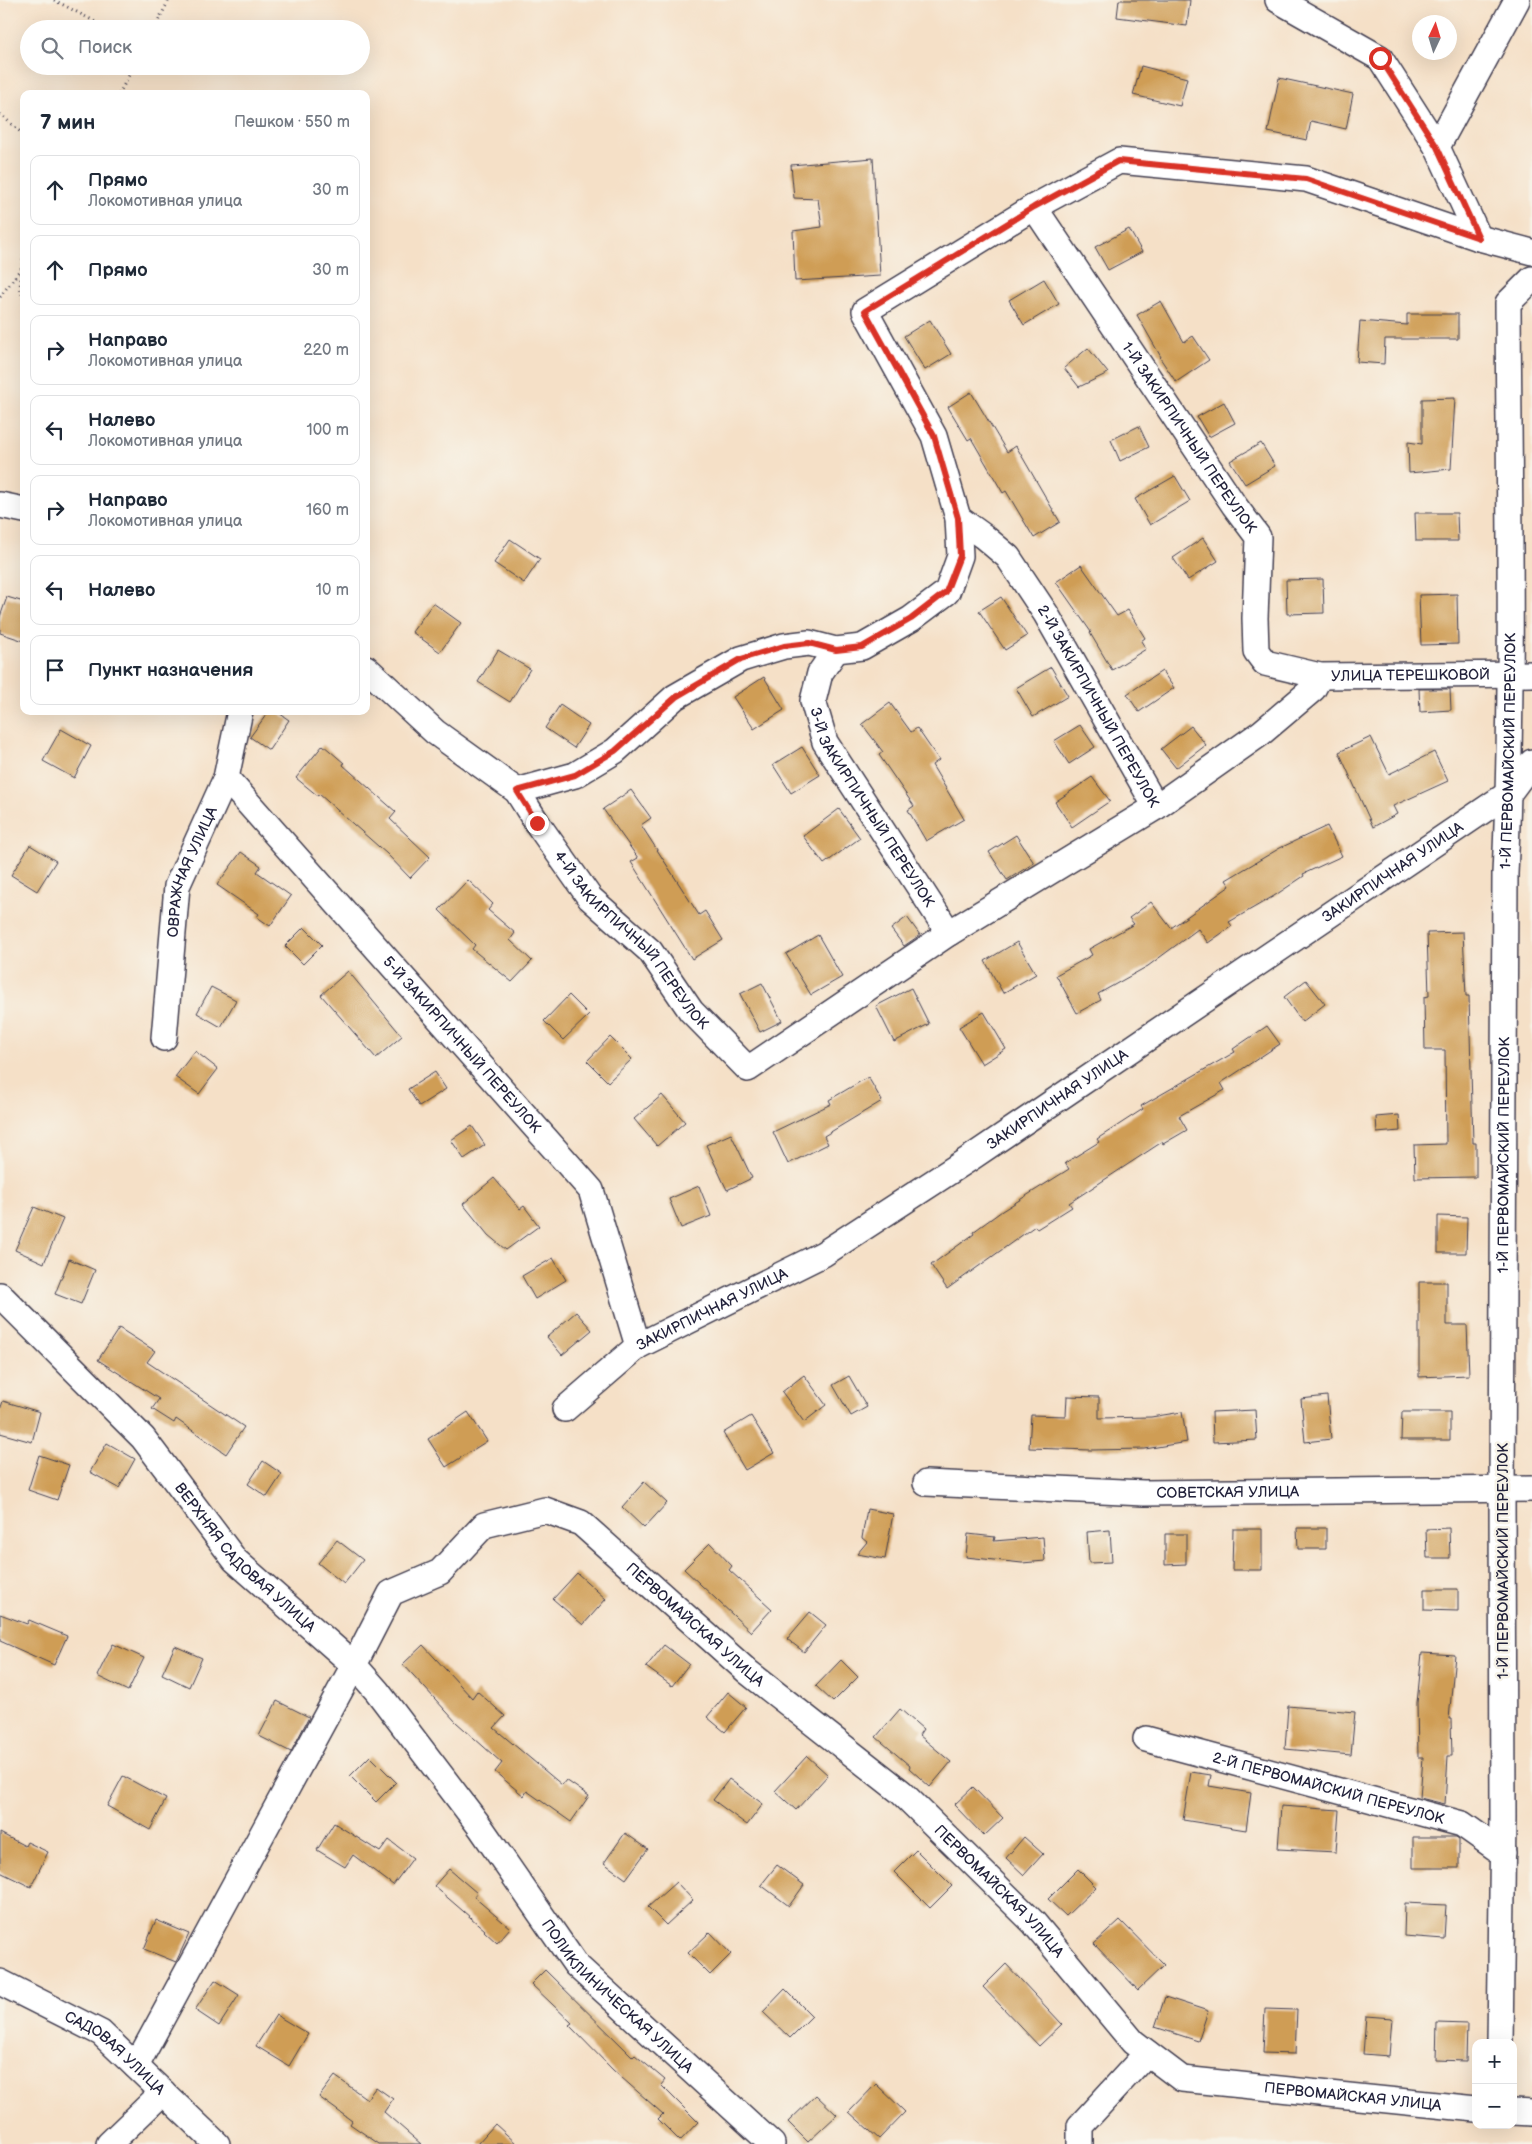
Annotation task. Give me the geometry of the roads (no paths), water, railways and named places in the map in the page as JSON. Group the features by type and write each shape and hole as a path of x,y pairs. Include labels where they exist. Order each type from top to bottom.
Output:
{"street":[{"path":"1278,0 1380,58 1437,147 1479,238"},
{"path":"1437,147 1517,0"},
{"path":"517,791 575,775 615,751 676,697 741,659 784,646 809,643 836,650 862,647 911,619 946,592 960,556 958,518 934,436 865,311 1034,207 1118,161 1306,179 1479,238 1532,252"},
{"name":"1-Й ЗАКИРПИЧНЫЙ ПЕРЕУЛОК","path":"1034,207 1228,497 1258,537 1255,618 1256,651 1265,663 1320,676"},
{"name":"1-Й ПЕРВОМАЙСКИЙ ПЕРЕУЛОК","path":"1500,2039 1503,1854 1502,1490 1505,874 1509,793 1521,674 1508,303 1532,279"},
{"path":"0,505 20,509"},
{"name":"2-Й ЗАКИРПИЧНЫЙ ПЕРЕУЛОК","path":"958,518 1008,557 1046,614 1156,807 1261,733 1313,688 1320,676"},
{"name":"3-Й ЗАКИРПИЧНЫЙ ПЕРЕУЛОК","path":"836,650 820,673 813,701 825,742 949,933"},
{"name":"4-Й ЗАКИРПИЧНЫЙ ПЕРЕУЛОК","path":"370,672 435,732 517,791 537,823 590,898 650,951 691,1011 748,1068 949,933"},
{"name":"УЛИЦА ТЕРЕШКОВОЙ","path":"1320,676 1521,674"},
{"name":"ОВРАЖНАЯ УЛИЦА","path":"164,1038 177,886 226,778 239,715"},
{"name":"ЗАКИРПИЧНАЯ УЛИЦА","path":"565,1408 638,1346 824,1254 972,1157 1509,793 1532,762"},
{"name":"5-Й ЗАКИРПИЧНЫЙ ПЕРЕУЛОК","path":"226,778 591,1190 638,1346"},
{"path":"949,933 1156,807"},
{"name":"ВЕРХНЯЯ САДОВАЯ УЛИЦА","path":"0,1295 143,1438 235,1560 354,1665 377,1691 481,1828"},
{"name":"СОВЕТСКАЯ УЛИЦА","path":"926,1483 1144,1493 1532,1489"},
{"name":"ПЕРВОМАЙСКАЯ УЛИЦА","path":"354,1665 391,1593 440,1572 484,1525 546,1510 580,1523 748,1672 901,1792 1034,1923 1133,2042 1182,2079 1472,2109"},
{"path":"136,2066 354,1665"},
{"name":"2-Й ПЕРВОМАЙСКИЙ ПЕРЕУЛОК","path":"1146,1739 1462,1824 1503,1854"},
{"name":"ПОЛИКЛИНИЧЕСКАЯ УЛИЦА","path":"481,1828 576,1965 772,2144"},
{"name":"САДОВАЯ УЛИЦА","path":"0,1982 101,2033 216,2144"},
{"path":"1080,2144 1080,2126 1147,2053"},
{"path":"110,2144 163,2092"},
{"path":"1517,2112 1532,2113"}]}
